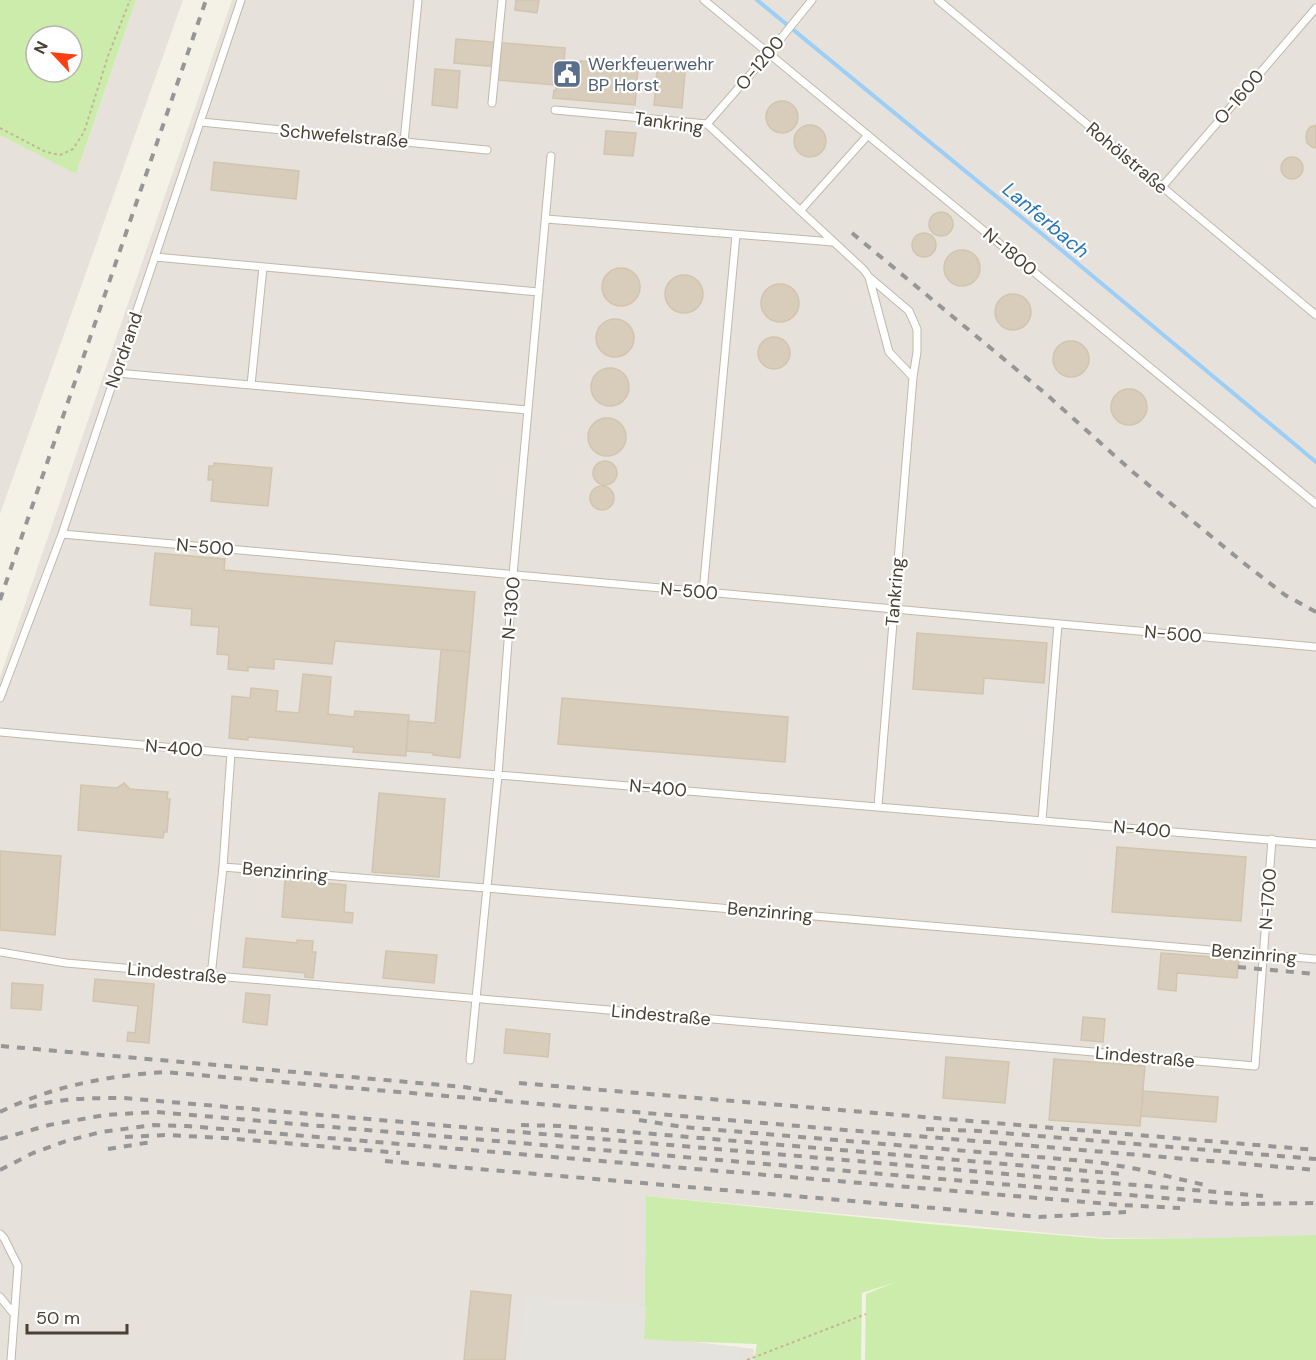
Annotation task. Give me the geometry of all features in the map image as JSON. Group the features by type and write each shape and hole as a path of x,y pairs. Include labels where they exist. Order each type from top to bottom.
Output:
{"lane":[{"name":"Nordrand","path":"0,698 62,534 242,0"},
{"path":"404,142 418,0"},
{"path":"492,103 502,0"},
{"name":"N-1800","path":"704,0 1316,504"},
{"name":"O-1200","path":"707,124 812,0"},
{"name":"Rohölstraße","path":"938,0 1316,315"},
{"name":"O-1600","path":"1162,187 1316,8"},
{"name":"Tankring","path":"555,110 707,124 864,270 889,352 914,377"},
{"name":"Schwefelstraße","path":"201,122 487,150"},
{"path":"800,211 868,135"},
{"name":"N-1300","path":"470,1060 498,775 513,575 551,156"},
{"path":"546,219 834,243"},
{"path":"703,592 736,235"},
{"path":"155,257 539,292"},
{"path":"251,385 263,267"},
{"name":"Tankring","path":"868,277 909,311 917,329 917,352 878,806"},
{"path":"117,373 528,410"},
{"name":"N-500","path":"62,534 1316,647"},
{"path":"1042,820 1058,624"},
{"name":"N-400","path":"0,732 1316,844"},
{"path":"211,976 223,867 231,753"},
{"name":"N-1700","path":"1256,1066 1272,839"},
{"name":"Benzinring","path":"223,867 1316,959"},
{"name":"Lindestraße","path":"0,952 66,963 1256,1066"},
{"path":"0,1234 18,1266 11,1360"},
{"path":"0,1297 14,1314"}],"path":[{"path":"0,128 46,152 60,155 73,149 84,132 108,56 130,0"},
{"path":"747,1360 866,1314"}],"shaded area":[{"path":"136,0 183,0 0,514 0,134 76,174"},
{"path":"232,0 1316,0 1316,1239 1104,1238 646,1196 644,1336 754,1349 753,1360 0,1360 0,677"},
{"path":"526,1296 646,1306 644,1339 740,1347 739,1360 520,1360"}],"green space":[{"path":"0,0 136,0 76,174 0,135"},
{"path":"646,1196 1104,1239 1316,1235 1316,1360 865,1360 866,1294 896,1282 862,1293 861,1360 754,1360 757,1344 644,1340"}],"building":[{"path":"516,0 539,0 537,13 515,10"},
{"name":"Werkfeuerwehr BP Horst","path":"456,39 565,48 564,62 620,64 619,67 638,69 635,105 553,98 556,85 497,80 498,67 454,63"},
{"path":"435,69 460,71 457,108 432,105"},
{"path":"657,70 685,72 682,108 654,105"},
{"path":"782,101 793,106 798,117 793,128 782,133 771,128 766,117 771,106"},
{"path":"810,125 821,130 826,141 821,152 810,157 799,152 794,141 799,130"},
{"path":"1316,125 1316,148 1307,143 1306,137 1310,127"},
{"path":"606,131 636,133 633,156 604,154"},
{"path":"1288,157 1296,157 1303,164 1303,172 1296,179 1288,179 1281,172 1281,164"},
{"path":"214,162 299,171 296,199 211,190"},
{"path":"941,212 949,216 953,224 949,232 941,236 933,232 929,224 933,216"},
{"path":"924,233 932,237 936,245 932,253 924,257 916,253 912,245 916,237"},
{"path":"962,250 975,255 980,268 975,281 962,286 949,281 944,268 949,255"},
{"path":"621,268 635,273 640,287 635,301 621,306 607,301 602,287 607,273"},
{"path":"684,275 698,280 703,294 698,308 684,313 670,308 665,294 670,280"},
{"path":"780,284 794,289 799,303 794,317 780,322 766,317 761,303 766,289"},
{"path":"1013,294 1026,299 1031,312 1026,325 1013,330 1000,325 995,312 1000,299"},
{"path":"615,319 629,324 634,338 629,352 615,357 601,352 596,338 601,324"},
{"path":"774,337 786,341 790,353 786,365 774,369 762,365 758,353 762,341"},
{"path":"1071,341 1084,346 1089,359 1084,372 1071,377 1058,372 1053,359 1058,346"},
{"path":"610,368 624,373 629,387 624,401 610,406 596,401 591,387 596,373"},
{"path":"1129,389 1142,394 1147,407 1142,420 1129,425 1116,420 1111,407 1116,394"},
{"path":"607,418 621,423 626,437 621,451 607,456 593,451 588,437 593,423"},
{"path":"605,461 610,462 616,468 616,478 610,484 605,485 600,484 594,478 593,473 594,468 600,462"},
{"path":"214,463 272,468 268,506 211,501 213,480 208,480 209,466 214,466"},
{"path":"602,486 607,487 613,493 613,503 607,509 602,510 597,509 591,503 590,498 591,493 597,487"},
{"path":"155,553 225,559 224,570 475,592 470,652 335,641 332,664 274,659 274,669 248,667 248,671 228,669 229,655 217,654 219,627 191,625 192,609 150,605"},
{"path":"917,633 1047,643 1044,683 984,678 983,694 913,689"},
{"path":"441,650 470,652 460,758 406,751 408,721 435,723"},
{"path":"303,674 331,677 328,714 354,717 355,711 409,715 406,756 353,752 354,747 248,737 248,740 229,738 232,696 250,698 251,688 278,691 276,711 299,713"},
{"path":"562,698 788,717 785,762 558,744"},
{"path":"124,783 130,789 168,792 167,799 170,799 167,832 164,832 163,838 78,830 81,785 117,788"},
{"path":"379,793 445,799 439,877 372,872"},
{"path":"1117,847 1246,857 1241,921 1112,912"},
{"path":"0,851 61,856 55,935 0,930"},
{"path":"285,879 346,885 344,912 353,913 352,923 282,917"},
{"path":"246,938 297,943 297,940 313,941 312,952 316,952 313,978 305,977 305,973 243,967"},
{"path":"386,951 437,955 434,983 383,978"},
{"path":"1161,953 1239,959 1237,978 1177,973 1176,991 1158,989"},
{"path":"95,979 154,984 149,1043 127,1041 128,1032 135,1033 138,1006 93,1001"},
{"path":"12,983 43,985 41,1010 11,1008"},
{"path":"246,993 270,995 267,1025 243,1022"},
{"path":"1083,1017 1105,1019 1103,1042 1081,1040"},
{"path":"506,1029 550,1034 548,1057 504,1053"},
{"path":"946,1057 1009,1062 1005,1103 943,1098"},
{"path":"1054,1059 1145,1066 1140,1126 1049,1120"},
{"path":"1143,1091 1218,1097 1216,1122 1141,1116"},
{"path":"471,1291 511,1295 505,1360 464,1360"}],"waterway":[{"name":"Lanferbach","path":"757,0 1316,462"}],"railway":[{"path":"0,600 206,0"},
{"path":"852,233 1046,394 1134,473 1245,564 1285,595 1316,612"},
{"path":"1238,967 1316,974"},
{"path":"1,1046 464,1087 507,1094"},
{"path":"0,1112 40,1095 80,1084 122,1076 164,1072 1316,1170"},
{"path":"519,1083 1316,1150"},
{"path":"29,1107 64,1100 124,1098 1263,1196"},
{"path":"0,1139 49,1125 105,1115 156,1112 1235,1204 1316,1203"},
{"path":"639,1120 683,1127 1097,1162 1205,1185"},
{"path":"0,1170 33,1153 101,1132 154,1125 187,1126 1121,1205 1180,1208"},
{"path":"521,1125 560,1126 1122,1174"},
{"path":"926,1129 979,1131 1316,1159"},
{"path":"125,1137 166,1135 225,1138 400,1153"},
{"path":"108,1149 155,1143"},
{"path":"385,1161 1039,1217 1126,1212"}],"place":[{"name":"Werkfeuerwehr BP Horst","path":"567,74"}]}
